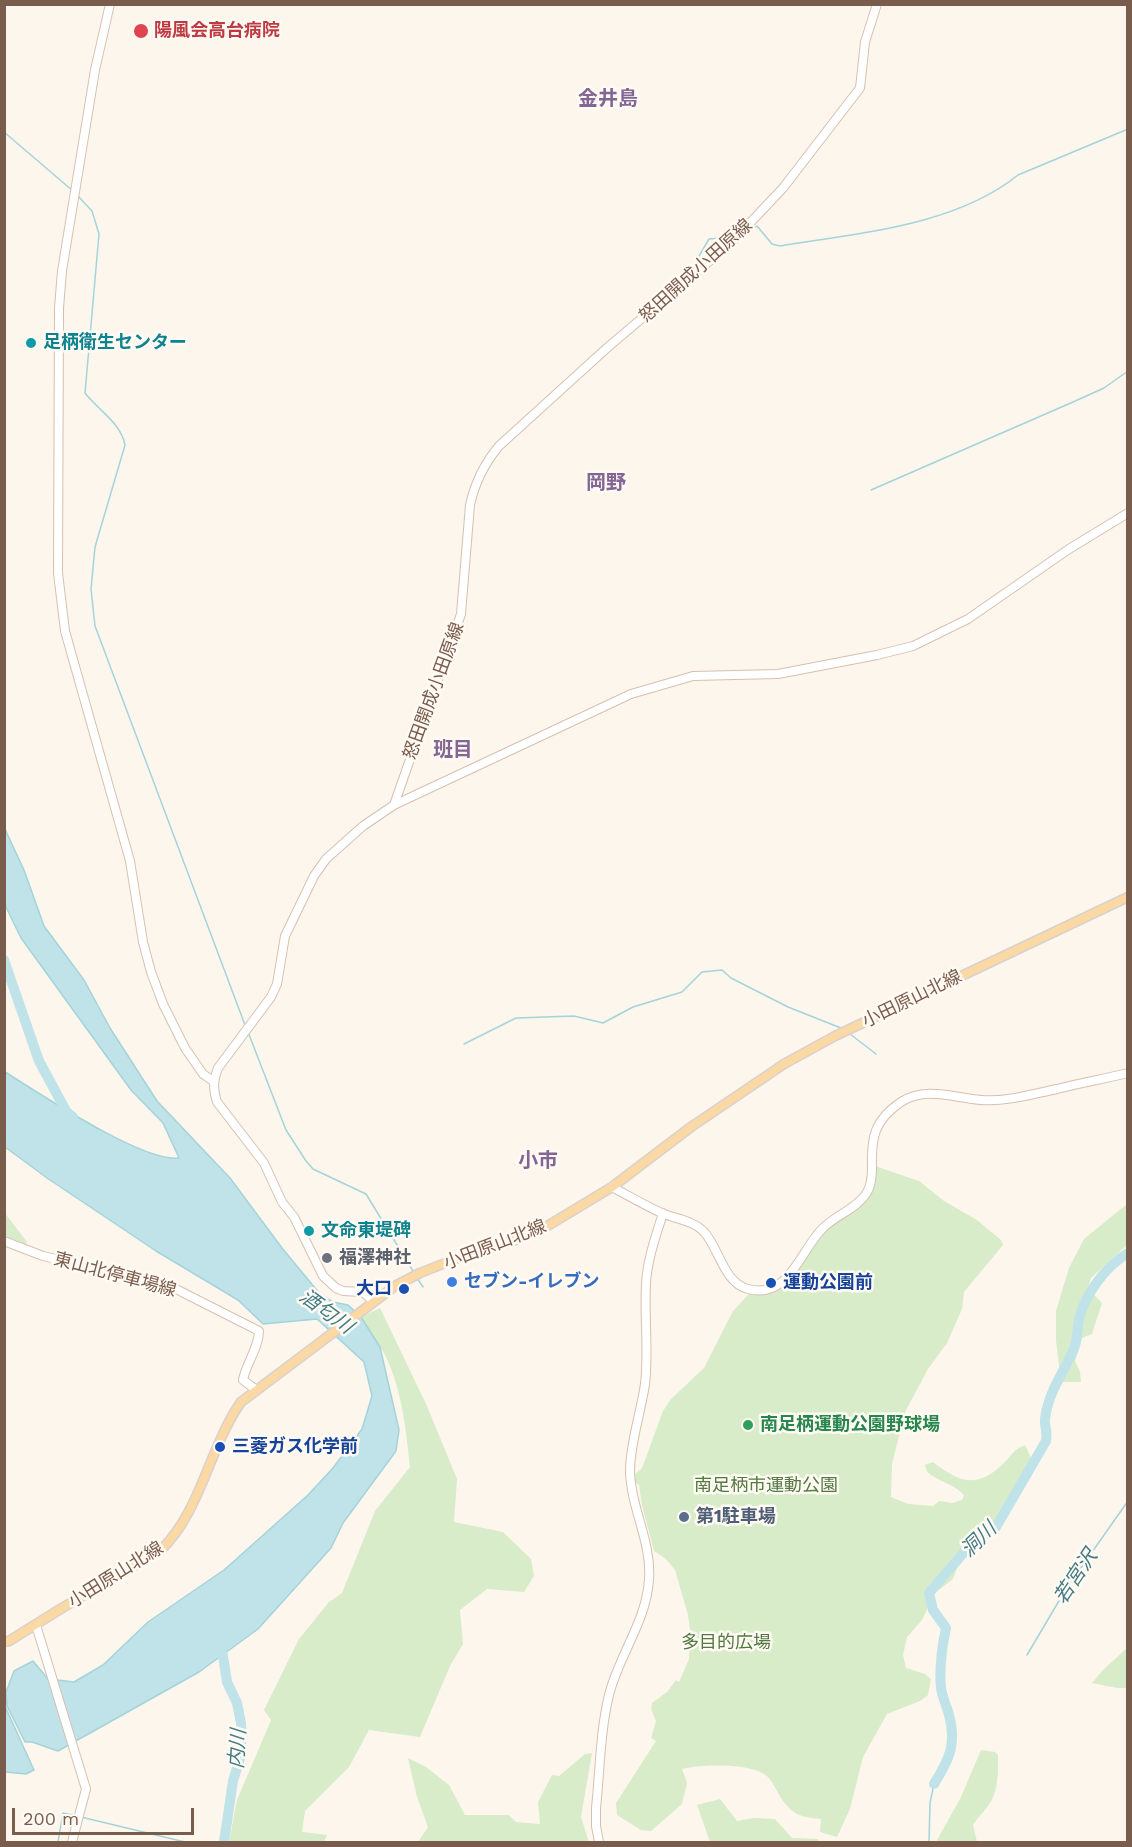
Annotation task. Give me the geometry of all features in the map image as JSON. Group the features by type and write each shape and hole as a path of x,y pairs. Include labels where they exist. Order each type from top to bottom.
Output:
{"main road":[{"name":"小田原山北線","path":"4,1642 161,1550 172,1539 186,1516 228,1421 241,1402 255,1389 373,1301 416,1275 453,1260 519,1239 558,1220 612,1187 691,1127 784,1064 846,1031 1128,897"}],"street":[{"path":"110,4 95,70 62,271 59,308 60,604 64,631 130,861 143,942 151,972 163,1004 185,1048 203,1074 213,1081"},
{"name":"怒田開成小田原線","path":"394,805 461,614 470,505 473,489 488,460 499,446 608,347 733,240 797,173 860,88 865,42 877,4"},
{"path":"373,1301 363,1292 343,1291 336,1288 323,1276 294,1217 282,1202 264,1163 218,1102 213,1081 218,1068 271,997 277,984 285,936 314,876 326,859 363,826 394,805 632,694 693,676 778,674 913,646 969,619 1070,549 1128,513"},
{"path":"612,1187 663,1214 692,1224 704,1232 727,1271 740,1285 749,1289 772,1288 783,1282 822,1229 866,1195 872,1176 874,1131 901,1102 914,1095 934,1093 981,1100 1006,1098 1128,1072"},
{"path":"599,1842 596,1808 609,1696 616,1671 641,1617 649,1579 648,1555 633,1498 630,1469 645,1375 646,1281 652,1250 663,1214"},
{"name":"東山北停車場線","path":"4,1241 43,1256 168,1285 259,1331 258,1340 244,1371 243,1380 255,1389"},
{"path":"36,1625 86,1789 72,1842"}],"green space":[{"name":"南足柄市運動公園","path":"875,1166 919,1181 944,1201 977,1220 1001,1240 1003,1245 964,1292 962,1309 947,1343 928,1369 905,1412 892,1464 891,1497 908,1504 933,1506 939,1501 952,1503 962,1500 964,1495 960,1491 927,1472 925,1465 933,1462 960,1478 977,1480 994,1472 1015,1451 1025,1445 1031,1458 993,1525 967,1540 953,1579 935,1593 922,1620 907,1637 903,1655 906,1668 925,1674 931,1679 928,1695 920,1701 887,1714 863,1757 850,1809 837,1837 820,1832 821,1819 800,1815 790,1809 769,1778 762,1773 752,1769 727,1766 682,1769 687,1783 682,1804 651,1831 641,1830 617,1815 616,1803 656,1741 651,1738 656,1721 651,1709 652,1703 667,1692 676,1680 679,1682 689,1659 690,1630 675,1570 666,1559 654,1551 639,1485 635,1482 634,1475 642,1468 663,1411 671,1399 704,1368 733,1311 749,1294 776,1289 785,1284 828,1226 868,1199 875,1183"},
{"path":"1127,1204 1127,1245 1091,1278 1088,1288 1102,1303 1092,1334 1082,1338 1075,1361 1081,1382 1061,1382 1056,1341 1056,1311 1069,1268 1084,1239"},
{"path":"4,1212 27,1242 26,1244 5,1236"},
{"path":"380,1308 427,1406 457,1479 454,1522 503,1532 531,1559 534,1576 524,1592 487,1589 460,1610 463,1644 450,1666 420,1737 369,1730 349,1767 305,1811 302,1832 327,1835 324,1842 229,1842 237,1800 271,1720 264,1710 299,1639 329,1602 342,1593 375,1511 410,1467 405,1424 396,1383 386,1357 361,1317"},
{"path":"1127,1648 1127,1688 1092,1683 1103,1670"},
{"path":"981,1750 995,1752 998,1755 998,1775 992,1800 973,1825 977,1842 936,1842 961,1797"},
{"path":"592,1753 581,1817 589,1842 418,1842 428,1827 417,1797 408,1758 426,1767 449,1785 465,1815 509,1815 516,1822 540,1824 538,1802 552,1775 559,1776 585,1754"},
{"path":"720,1799 737,1821 753,1818 775,1819 792,1838 818,1839 819,1842 710,1842 697,1805"}],"water":[{"path":"4,827 24,870 44,926 84,980 110,1028 157,1101 230,1178 282,1248 320,1294 333,1302 348,1305 361,1317 380,1347 399,1430 396,1451 343,1523 331,1548 258,1629 199,1672 58,1751 32,1742 25,1742 7,1706 6,1692 14,1671 33,1661 48,1679 74,1682 103,1665 148,1622 224,1570 308,1495 333,1468 362,1429 372,1396 364,1362 317,1319 263,1324 238,1300 156,1251 5,1147 5,1072 117,1139 163,1157 179,1158 163,1123 131,1090 21,938 5,905"},
{"path":"4,1704 34,1770 26,1774 5,1772"}],"waterway":[{"path":"743,236 757,226 772,244 780,246 905,225 965,206 993,192 1018,175 1128,129"},
{"path":"4,132 73,191"},
{"path":"78,196 92,211 99,234 85,393 114,423 125,445 95,547 91,589 95,626 245,1025"},
{"path":"695,263 709,239 732,237"},
{"path":"871,490 1104,388 1128,371"},
{"name":"酒匂川","path":"4,960 39,1061 66,1111 73,1117"},
{"path":"464,1044 516,1018 574,1016 603,1023 633,1007 682,992 702,972 722,970 731,978 788,1007 841,1028"},
{"path":"248,1032 286,1130 306,1161 313,1169 366,1194 413,1271"},
{"path":"850,1034 876,1054"},
{"name":"洞川","path":"934,1784 950,1751 952,1735 940,1680 946,1628 933,1610 929,1593 972,1543 996,1527 1046,1441 1047,1410 1053,1392 1075,1347 1079,1319 1086,1300 1104,1273 1128,1253"},
{"path":"417,1278 423,1287"},
{"name":"若宮沢","path":"1027,1655 1066,1589 1128,1501"},
{"name":"内川","path":"221,1643 227,1682 237,1703 241,1723 241,1755 233,1781 224,1842"},
{"name":"洞川","path":"929,1842 930,1803 934,1784"},
{"path":"58,1842 63,1813 77,1816"},
{"path":"81,1817 185,1842"}],"place":[{"name":"陽風会高台病院","path":"141,31"},
{"name":"足柄衛生センター","path":"31,343"},
{"name":"文命東堤碑","path":"309,1231"},
{"name":"福澤神社","path":"327,1258"},
{"name":"セブン-イレブン","path":"452,1282"},
{"name":"運動公園前","path":"771,1283"},
{"name":"大口","path":"404,1289"},
{"name":"南足柄運動公園野球場","path":"748,1425"},
{"name":"三菱ガス化学前","path":"220,1447"},
{"name":"第1駐車場","path":"684,1517"}],"district":[{"name":"金井島","path":"608,99"},
{"name":"岡野","path":"606,483"},
{"name":"班目","path":"453,750"},
{"name":"小市","path":"538,1161"}],"park label":[{"name":"多目的広場","path":"726,1643"}]}
